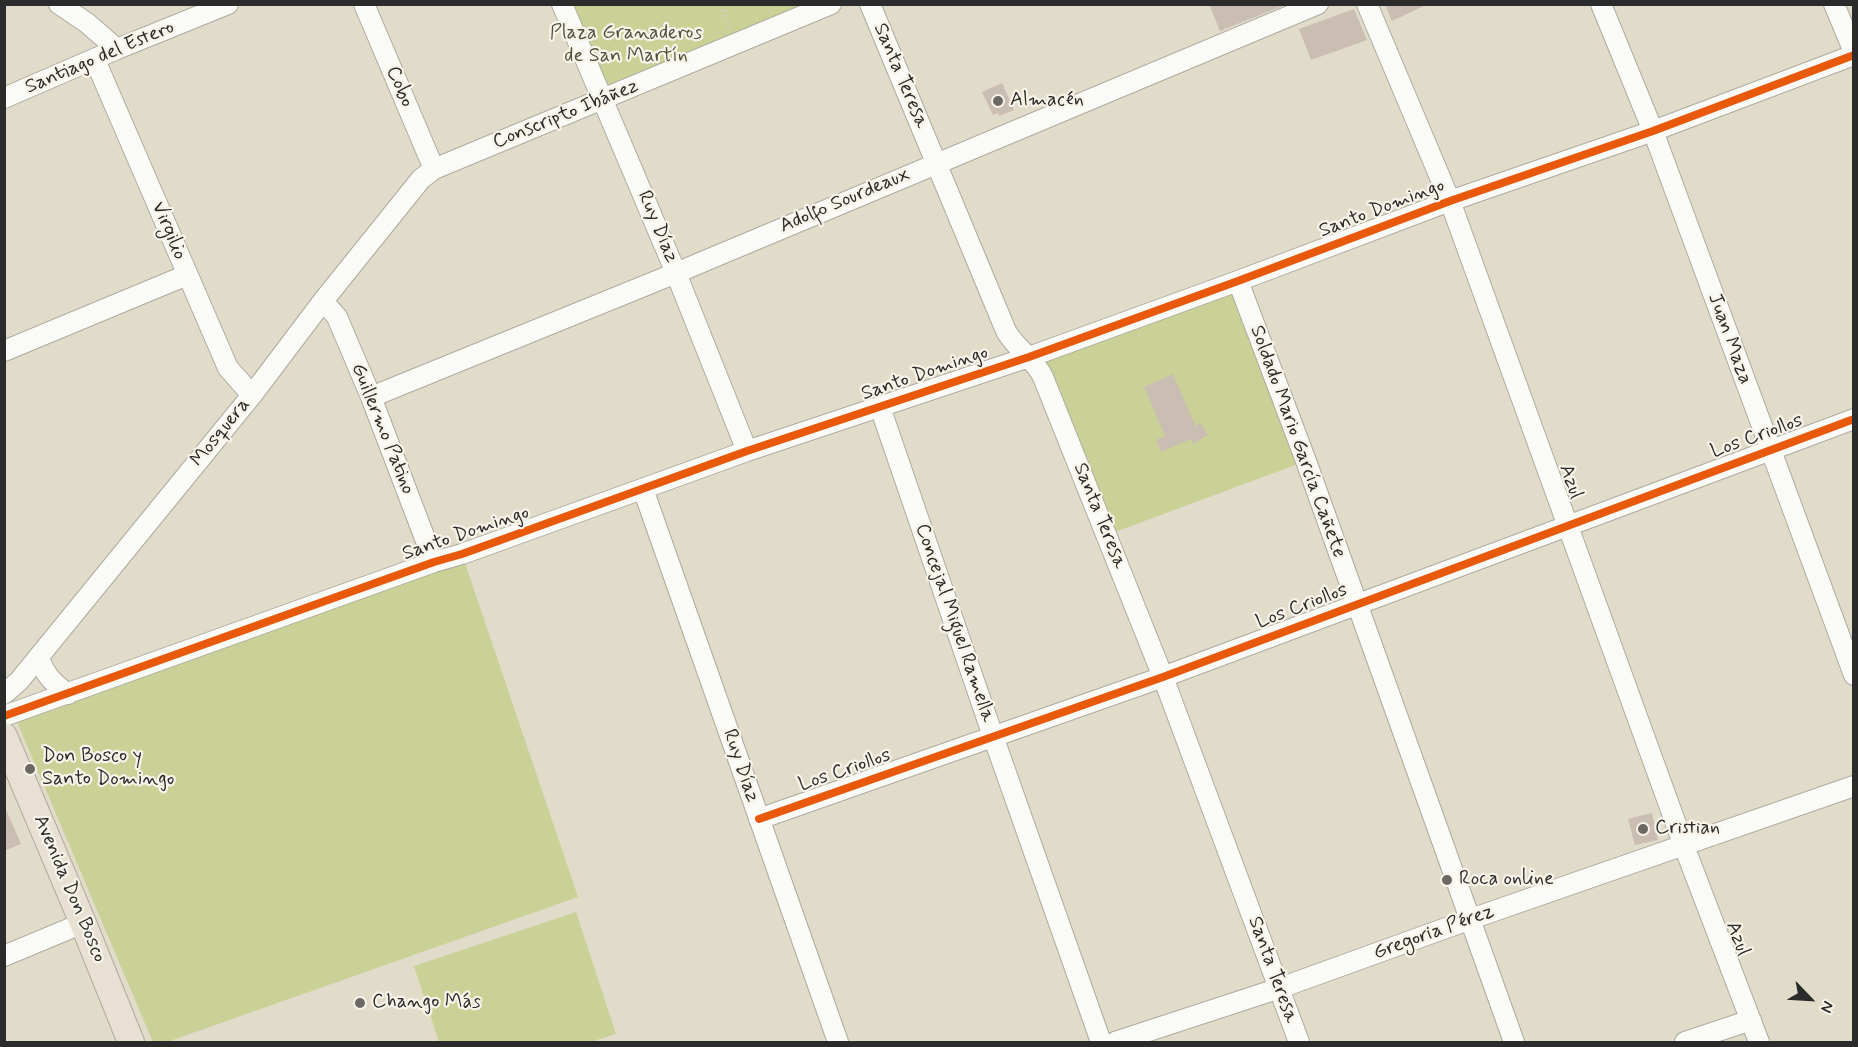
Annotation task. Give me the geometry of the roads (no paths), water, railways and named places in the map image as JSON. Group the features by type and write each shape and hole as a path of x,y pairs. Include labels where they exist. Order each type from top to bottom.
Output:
{"main road":[{"name":"Avenida Don Bosco","path":"4,736 132,1042"}],"street":[{"path":"59,4 87,23 117,49"},
{"name":"Santiago del Estero","path":"4,98 95,60 198,10 228,4"},
{"name":"Cobo","path":"364,4 434,169"},
{"name":"Ruy Díaz","path":"562,4 676,273 747,451"},
{"name":"Conscripto Ibáñez","path":"434,169 603,101 831,4"},
{"name":"Santa Teresa","path":"870,4 1006,331 1012,342 1039,368 1043,377 1163,677 1299,1042"},
{"name":"Adolfo Sourdeaux","path":"371,397 676,273 1318,4"},
{"name":"Azul","path":"1367,4 1450,201 1684,846 1759,1042"},
{"name":"Juan Maza","path":"1600,4 1653,131 1854,675"},
{"path":"1834,4 1854,53"},
{"name":"Santo Domingo","path":"4,716 747,451 1029,357 1450,201 1653,131 1854,53"},
{"name":"Virgilio","path":"95,60 228,368 252,395"},
{"name":"Mosquera","path":"4,694 19,681 39,657 252,395 323,301 421,179 434,169"},
{"path":"4,351 187,275"},
{"name":"Soldado Mario García Cañete","path":"1238,281 1306,461 1514,1042"},
{"name":"Guillermo Patino","path":"323,301 337,317 371,397 434,562"},
{"name":"Concejal Miguel Ramella","path":"880,407 1101,1042"},
{"name":"Los Criollos","path":"759,819 1163,677 1854,419"},
{"name":"Ruy Díaz","path":"643,489 838,1042"},
{"path":"39,657 48,677 68,694"},
{"name":"Gregoria Pérez","path":"1116,1042 1280,988 1854,786"},
{"path":"4,956 83,923"},
{"path":"1685,1042 1751,1020"}],"place":[{"name":"Almacén","path":"998,101"},
{"name":"Don Bosco y Santo Domingo","path":"30,769"},
{"name":"Cristian","path":"1643,829"},
{"name":"Roca online","path":"1447,880"},
{"name":"Chango Más","path":"360,1003"}],"park label":[{"name":"Plaza Granaderos de San Martín","path":"626,46"}]}
